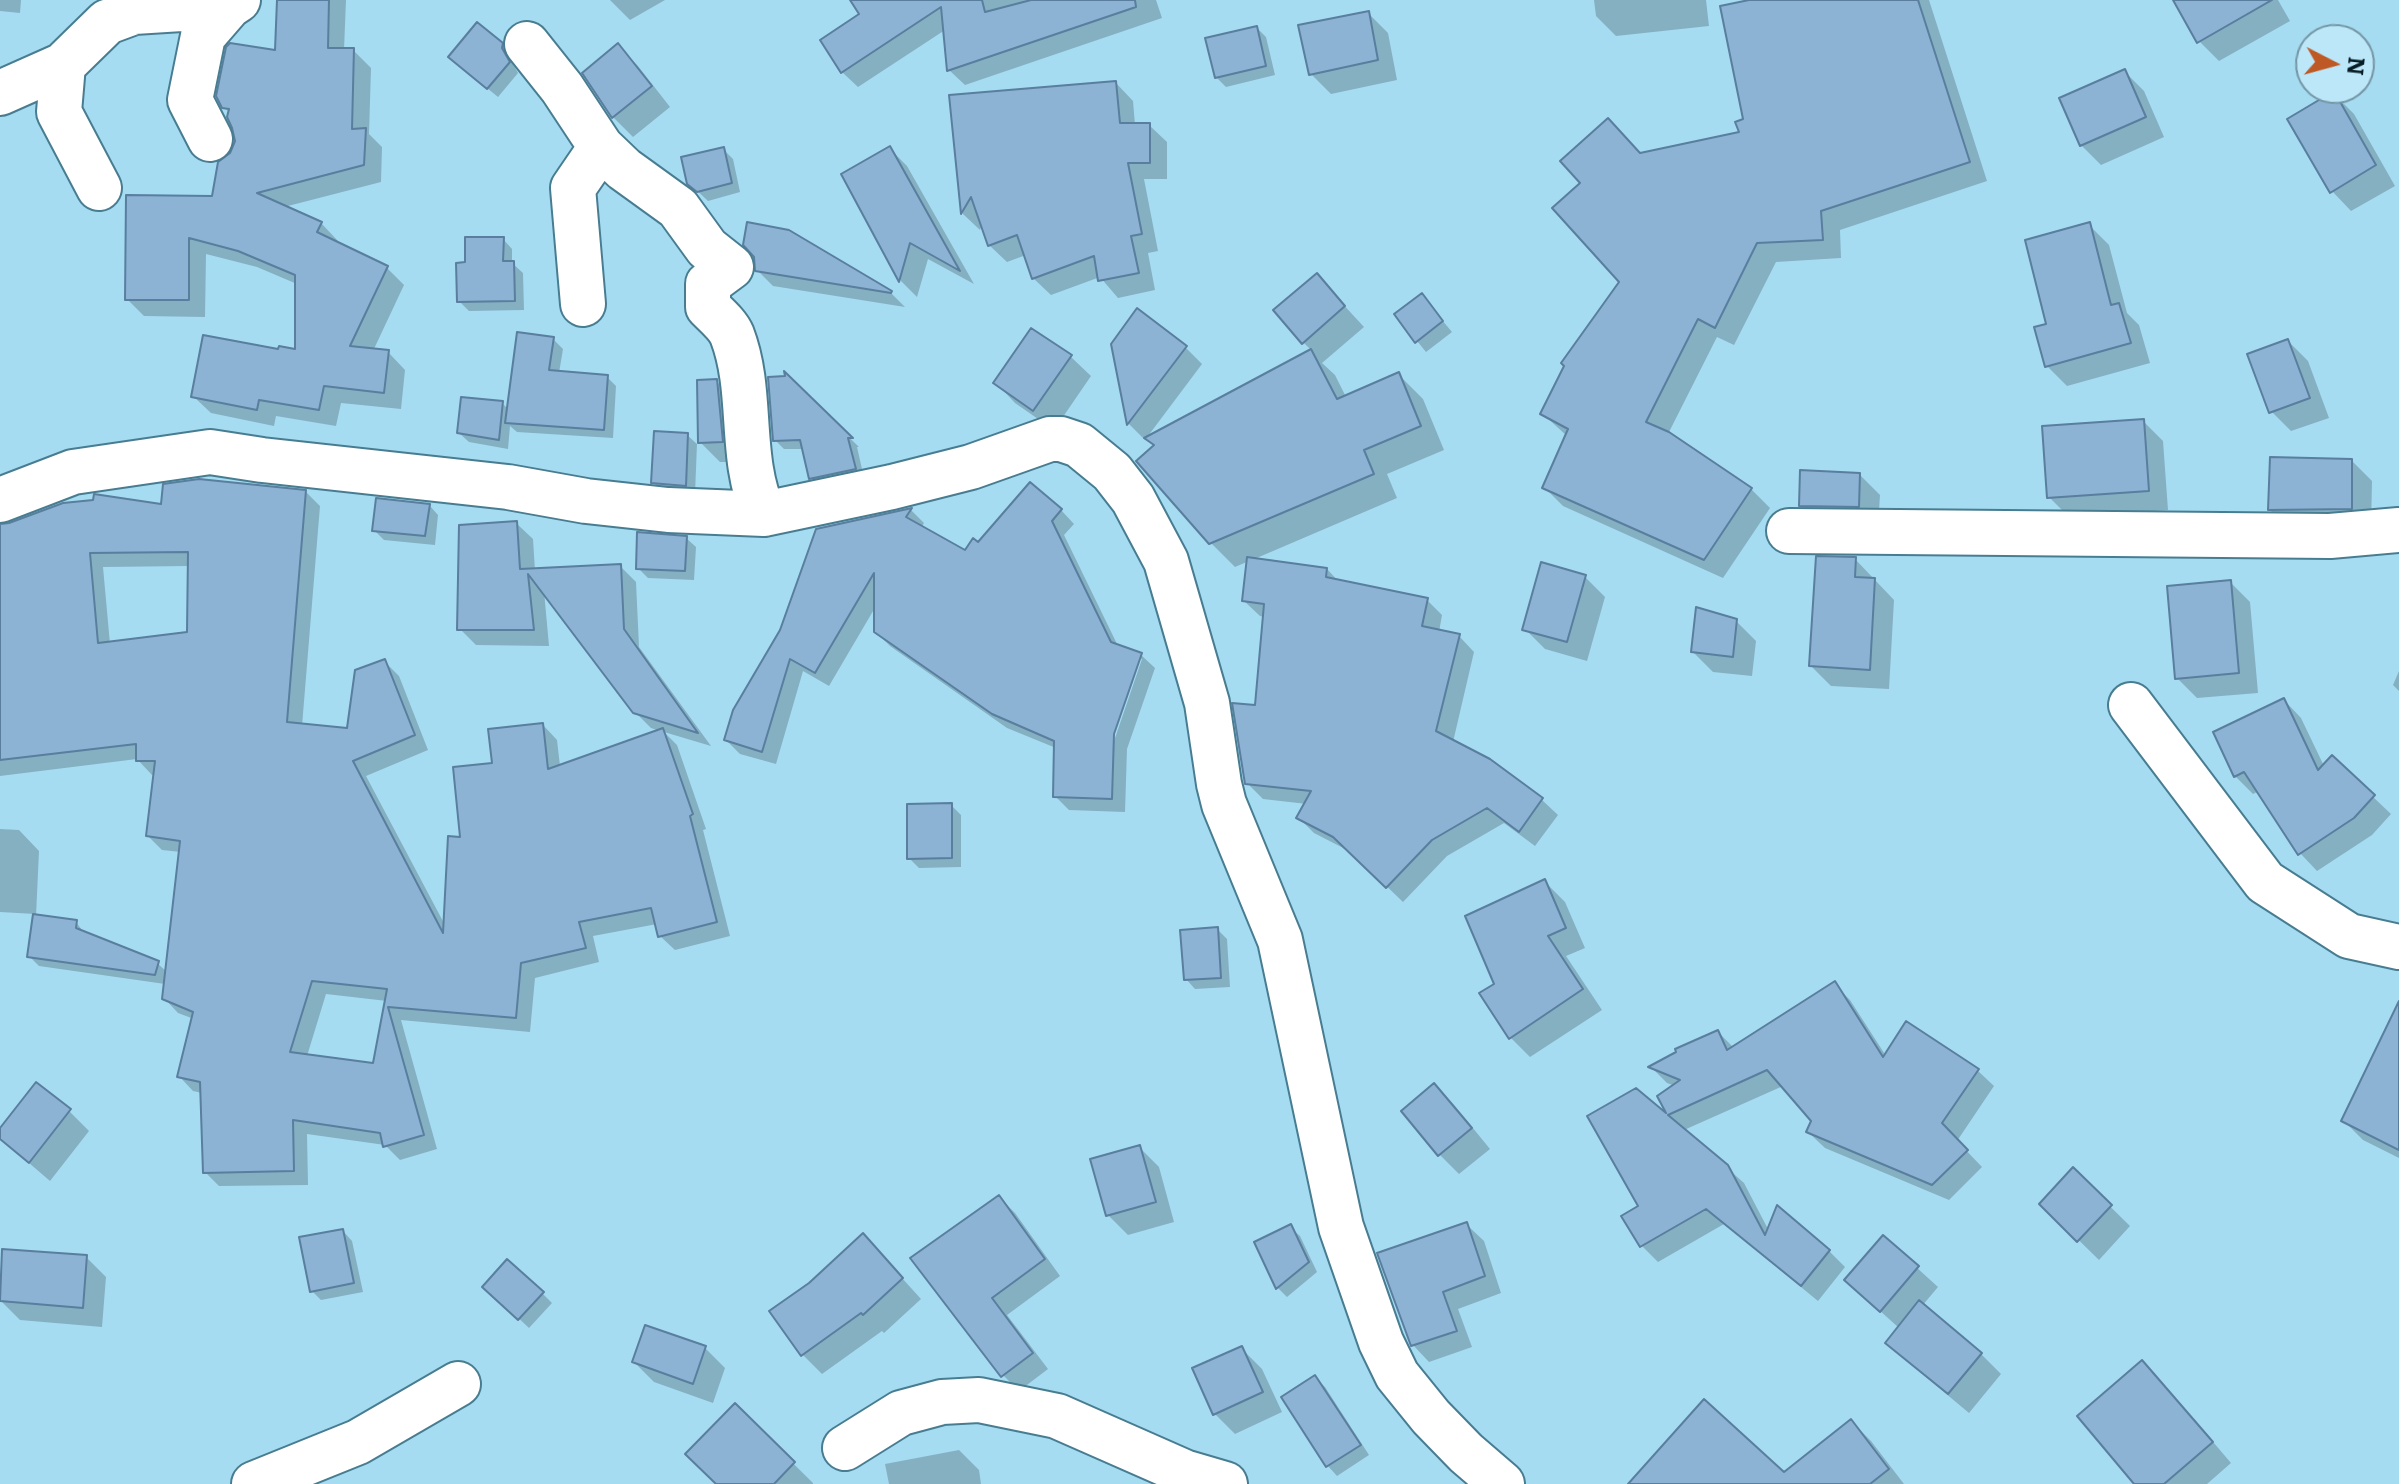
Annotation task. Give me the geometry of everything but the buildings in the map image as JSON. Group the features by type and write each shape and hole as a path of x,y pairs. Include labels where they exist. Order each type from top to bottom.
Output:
{"street":[{"path":"0,93 63,65 108,11 134,12 233,3"},
{"path":"210,139 190,100 203,36 233,3"},
{"path":"527,44 562,88 601,147 624,169 678,208 707,248 731,267 708,284 708,307 731,332 743,378 756,498 764,514"},
{"path":"63,65 59,112 99,188"},
{"path":"583,304 573,188 601,147"},
{"path":"0,500 73,472 210,452 508,487 586,501 668,510 764,514 971,467 1050,439 1079,445 1093,454 1133,499 1166,561 1207,703 1224,804 1280,940 1341,1227 1381,1342 1397,1375 1431,1417 1502,1484"},
{"path":"1789,531 2330,536 2399,530"},
{"path":"2131,705 2265,882 2349,936 2399,947"},
{"path":"254,1484 358,1442 458,1384"},
{"path":"845,1448 901,1413 942,1402 979,1400 1057,1416 1184,1472 1225,1484"}]}
